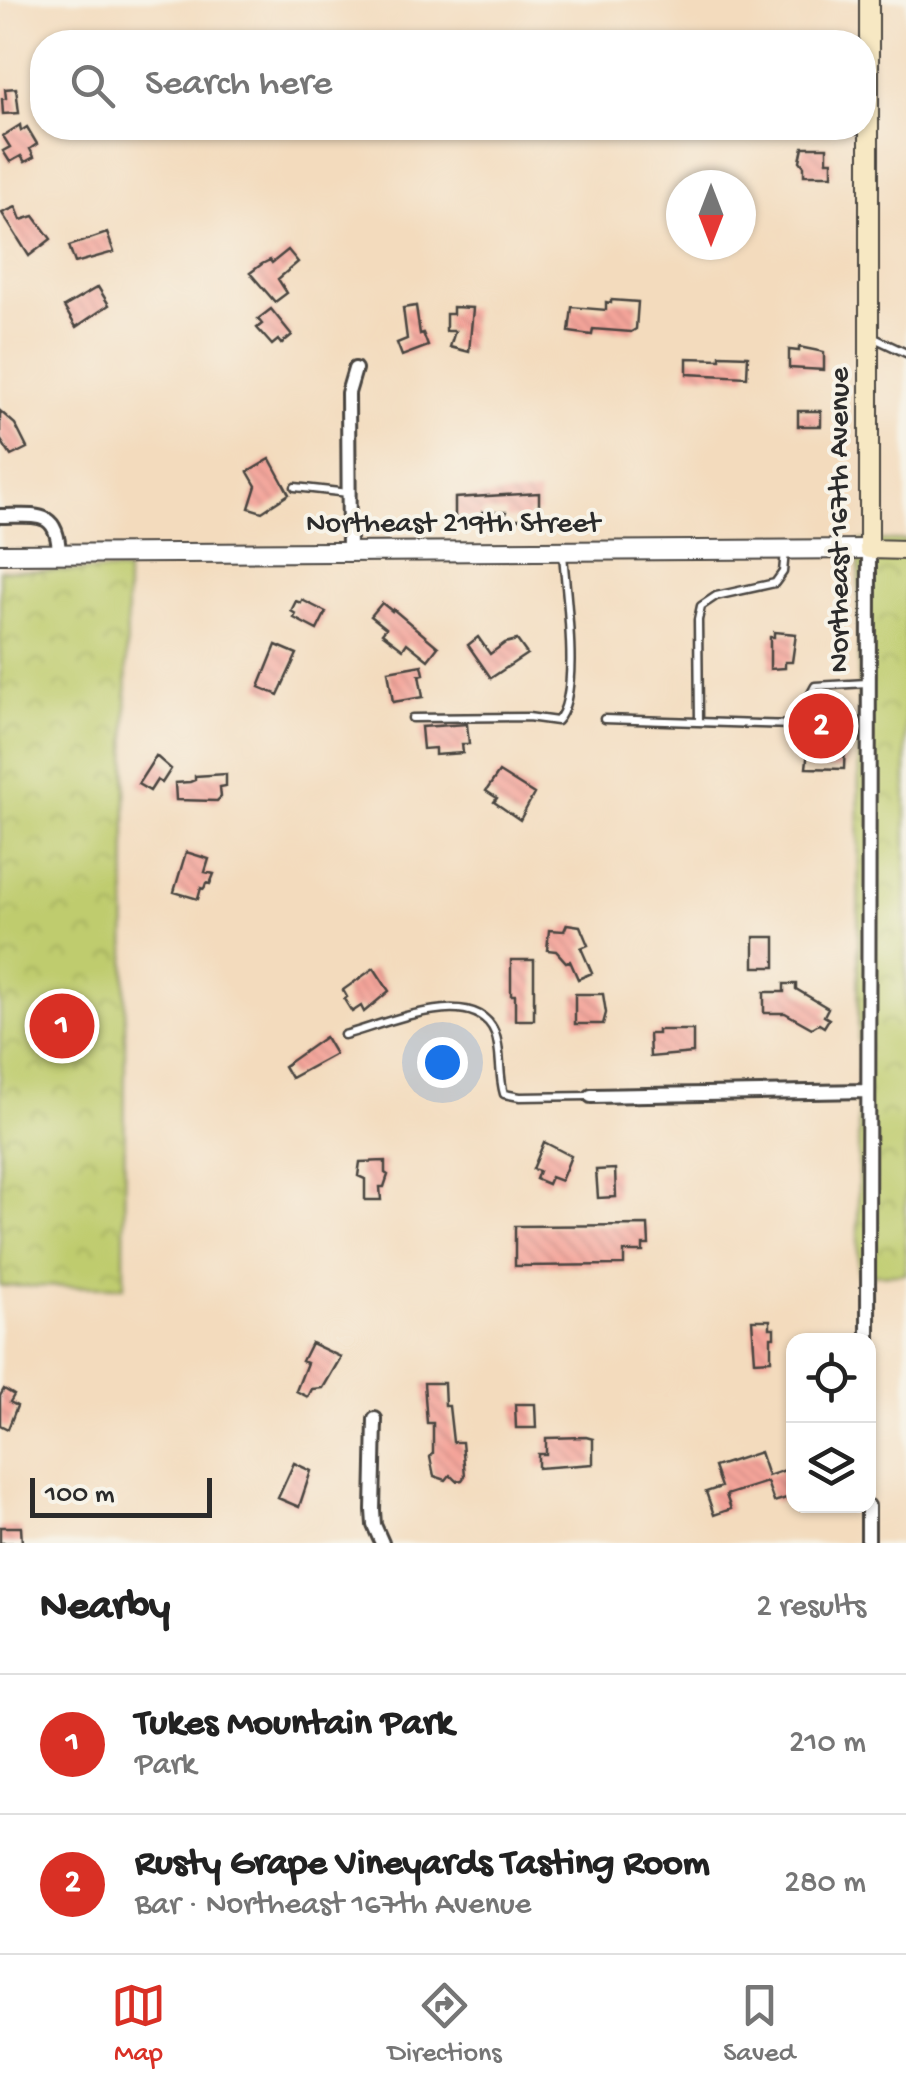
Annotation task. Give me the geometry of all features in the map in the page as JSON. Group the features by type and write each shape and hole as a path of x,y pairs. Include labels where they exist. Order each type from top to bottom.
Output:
{"main road":[{"name":"Northeast 167th Avenue","path":"870,0 870,30"},
{"name":"Northeast 167th Avenue","path":"868,550 869,140"},
{"name":"Northeast 219th Street","path":"868,550 906,550"}],"street":[{"path":"350,554 348,394 355,369"},
{"path":"0,516 40,516 52,522 59,532 60,554"},
{"name":"Northeast 219th Street","path":"0,554 868,550"},
{"name":"Northeast 167th Avenue","path":"868,550 868,1091 872,1267 868,1333"},
{"path":"592,1096 868,1091"},
{"path":"375,1419 373,1510 382,1543"},
{"path":"868,1513 868,1543"}],"lane":[{"path":"869,336 906,353"},
{"path":"294,487 349,494"},
{"path":"699,722 698,620 702,606 716,596 775,582 783,572 785,550"},
{"path":"412,718 528,717 557,721 564,715 570,672 562,552"},
{"path":"604,719 794,725 809,692 816,686 868,682"},
{"path":"344,1035 429,1010 466,1008 479,1014 495,1034 504,1094 520,1098 592,1096"}],"green space":[{"path":"906,540 906,1274 858,1275 859,541"},
{"path":"0,570 127,571 124,1287 0,1286"}],"building":[{"path":"16,88 19,113 3,114 5,89"},
{"path":"20,125 21,131 27,127 30,140 37,144 30,149 34,157 25,162 21,156 10,162 3,151 10,147 3,136"},
{"path":"803,147 827,147 832,175 804,175 800,161"},
{"path":"16,207 21,220 34,216 51,239 29,256 2,213"},
{"path":"107,233 114,252 75,263 69,246"},
{"path":"288,250 298,262 278,279 287,293 275,302 250,273"},
{"path":"98,287 109,305 76,327 64,307"},
{"path":"606,302 638,302 636,329 593,329 592,335 569,332 572,307 606,310"},
{"path":"416,306 420,334 423,333 428,346 402,356 397,343 407,339 403,308"},
{"path":"453,307 473,308 469,352 450,347 455,331 446,331 446,314 453,314"},
{"path":"271,309 292,335 281,344 278,340 272,345 257,328 262,324 258,319"},
{"path":"799,347 824,352 824,370 789,368 789,350 799,351"},
{"path":"720,355 748,356 747,377 687,374 687,358 720,359"},
{"path":"0,411 15,424 27,448 11,456 0,439"},
{"path":"798,411 821,411 821,426 798,426"},
{"path":"270,459 289,494 262,512 249,508 256,486 248,472"},
{"path":"539,493 539,513 529,513 529,519 506,519 506,512 482,512 482,518 455,518 455,498"},
{"path":"302,600 326,612 317,630 294,618 296,614 291,611 296,601"},
{"path":"382,603 438,647 428,660 407,643 403,649 382,633 386,628 371,616"},
{"path":"774,632 796,634 792,662 785,662 785,668 770,669 770,637 774,637"},
{"path":"478,637 490,654 517,640 527,654 491,678 468,645"},
{"path":"276,645 297,654 278,695 259,687"},
{"path":"422,665 424,674 419,675 423,697 393,702 388,671"},
{"path":"842,716 854,716 853,723 858,723 857,741 845,741 844,769 806,768 811,723 842,723"},
{"path":"467,724 469,744 462,744 463,753 435,755 435,748 423,749 421,727"},
{"path":"156,756 171,769 162,783 157,780 150,791 138,784"},
{"path":"499,772 534,794 520,820 494,802 497,798 486,791"},
{"path":"226,774 226,786 220,787 221,797 217,801 176,800 175,783 190,782 195,776"},
{"path":"186,852 209,859 205,872 214,874 210,884 201,888 198,899 174,892"},
{"path":"567,924 580,926 588,945 581,948 592,973 578,979 570,961 547,950 549,930 564,931"},
{"path":"754,937 775,937 775,967 754,967"},
{"path":"511,960 534,960 534,1020 515,1020"},
{"path":"374,968 389,991 364,1012 361,1006 352,1012 343,990"},
{"path":"784,984 796,984 796,989 828,1008 824,1016 829,1019 824,1027 819,1024 812,1028 785,1013 764,1013 764,992 784,992"},
{"path":"575,994 603,994 603,1024 575,1024"},
{"path":"658,1030 693,1030 693,1053 650,1057 649,1034 658,1034"},
{"path":"325,1037 335,1054 291,1078 284,1066"},
{"path":"544,1142 571,1156 561,1181 551,1177 548,1184 536,1179 539,1171 533,1169"},
{"path":"385,1161 388,1175 384,1187 380,1187 381,1200 365,1200 365,1179 358,1176 360,1162"},
{"path":"615,1169 616,1197 598,1198 596,1170"},
{"path":"648,1225 649,1245 643,1245 643,1252 624,1252 624,1265 515,1266 515,1226"},
{"path":"752,1320 770,1320 770,1328 774,1328 771,1360 755,1361"},
{"path":"311,1343 341,1357 323,1388 312,1389 308,1397 296,1391 307,1363 302,1361"},
{"path":"424,1383 444,1383 453,1442 462,1442 462,1480 456,1481 450,1475 446,1480 434,1476 430,1457 433,1423 427,1423"},
{"path":"4,1389 14,1395 10,1402 17,1406 8,1429 0,1425 0,1396"},
{"path":"515,1404 535,1404 536,1428 516,1428"},
{"path":"546,1438 593,1439 593,1464 538,1468 538,1454 546,1454"},
{"path":"760,1452 768,1476 785,1470 786,1498 774,1502 767,1482 726,1495 731,1509 714,1515 706,1492 721,1487 714,1467"},
{"path":"294,1463 311,1471 299,1507 278,1498"},
{"path":"0,1527 21,1527 22,1543 0,1543"}],"place":[{"name":"Rusty Grape Vineyards Tasting Room","path":"821,726"},
{"name":"Tukes Mountain Park","path":"62,1026"}]}
